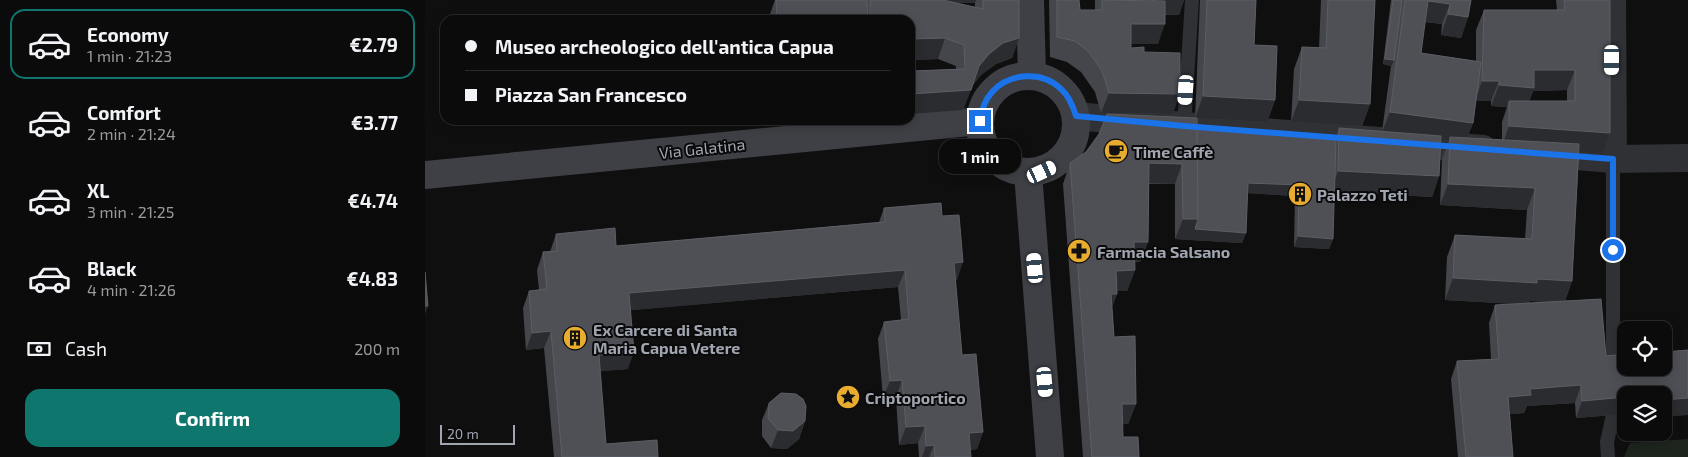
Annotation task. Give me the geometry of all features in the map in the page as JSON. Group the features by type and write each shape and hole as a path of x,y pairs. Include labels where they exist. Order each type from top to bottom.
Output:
{"main road":[{"path":"1030,0 1032,76"},
{"path":"1032,76 1047,80 1061,88 1071,101 1076,116 1077,130 1073,144 1065,156 1055,165 1042,172 1028,173 1012,170 998,163 987,151 981,137 980,121 983,106 991,93 1003,83 1016,77 1032,76"},
{"name":"Via Galatina","path":"425,175 980,121"},
{"path":"1028,173 1050,457"}],"street":[{"path":"1611,0 1613,159"},
{"path":"1076,116 1613,159 1688,158"}],"lane":[{"path":"1184,126 1192,0"},
{"path":"1613,159 1613,372"},
{"path":"1608,457 1607,442 1613,415"}],"shaded area":[{"path":"1688,439 1688,457 1624,457 1630,443"}],"building":[{"path":"776,0 867,0 868,15 777,15"},
{"path":"870,0 943,0 983,9 983,0 1019,0 1019,38 1003,43 989,54 979,66 971,90 915,94 915,71 965,69 964,45 945,38 915,39 915,15 870,15"},
{"path":"1057,0 1079,0 1080,10 1102,10 1102,0 1165,1 1165,24 1131,24 1131,48 1144,47 1144,52 1180,53 1180,94 1109,93 1102,71 1089,52 1075,41 1057,37"},
{"path":"1207,0 1256,0 1254,45 1277,46 1275,100 1203,96"},
{"path":"1328,0 1375,0 1370,104 1299,100 1302,47 1326,48"},
{"path":"1393,0 1402,0 1394,60 1385,59"},
{"path":"1405,0 1471,0 1468,17 1448,14 1450,4 1428,1 1421,53 1481,62 1473,123 1390,112"},
{"path":"1564,0 1610,0 1610,133 1509,126 1509,101 1575,101 1575,70 1534,70 1534,88 1499,85 1499,81 1482,81 1484,10 1565,10"},
{"path":"1107,114 1197,118 1198,219 1183,219 1182,164 1149,163 1148,242 1134,242 1135,270 1116,271 1117,294 1111,294 1114,337 1135,336 1136,404 1122,404 1123,437 1138,437 1139,457 1092,457 1070,163 1086,152 1099,134"},
{"name":"Palazzo Teti","path":"1197,128 1336,138 1333,239 1298,236 1299,185 1248,183 1246,233 1195,229 1198,219"},
{"path":"1339,128 1441,136 1439,176 1338,171"},
{"path":"1450,137 1579,144 1572,281 1537,279 1537,283 1453,278 1455,235 1532,239 1535,188 1448,184"},
{"name":"Ex Carcere di Santa Maria Capua Vetere","path":"941,203 942,216 959,215 963,262 954,263 962,355 976,354 983,432 969,433 971,457 935,457 934,445 926,446 925,426 906,427 902,380 890,381 884,322 909,319 905,270 629,293 634,352 599,355 606,444 657,440 658,457 562,457 551,331 532,333 529,291 547,289 543,252 557,251 556,234 615,228 616,246 885,222 884,208"},
{"path":"425,272 428,306 425,306"},
{"path":"1601,299 1606,356 1617,355 1617,376 1672,376 1672,351 1688,350 1688,398 1672,399 1672,386 1617,386 1617,398 1582,401 1581,385 1530,389 1531,395 1508,397 1513,457 1466,457 1457,361 1499,359 1495,305"},
{"path":"781,393 796,394 803,399 806,406 805,421 793,431 778,430 768,418 769,403"}],"place":[{"name":"Time Caffè","path":"1116,151"},
{"name":"Palazzo Teti","path":"1300,194"},
{"name":"Farmacia Salsano","path":"1079,251"},
{"name":"Ex Carcere di Santa Maria Capua Vetere","path":"575,338"},
{"name":"Criptoportico","path":"848,397"}],"route":[{"path":"980,121 983,106 991,93 1003,83 1016,77 1032,76 1047,80 1061,88 1071,101 1076,116 1613,159 1613,250"}]}
